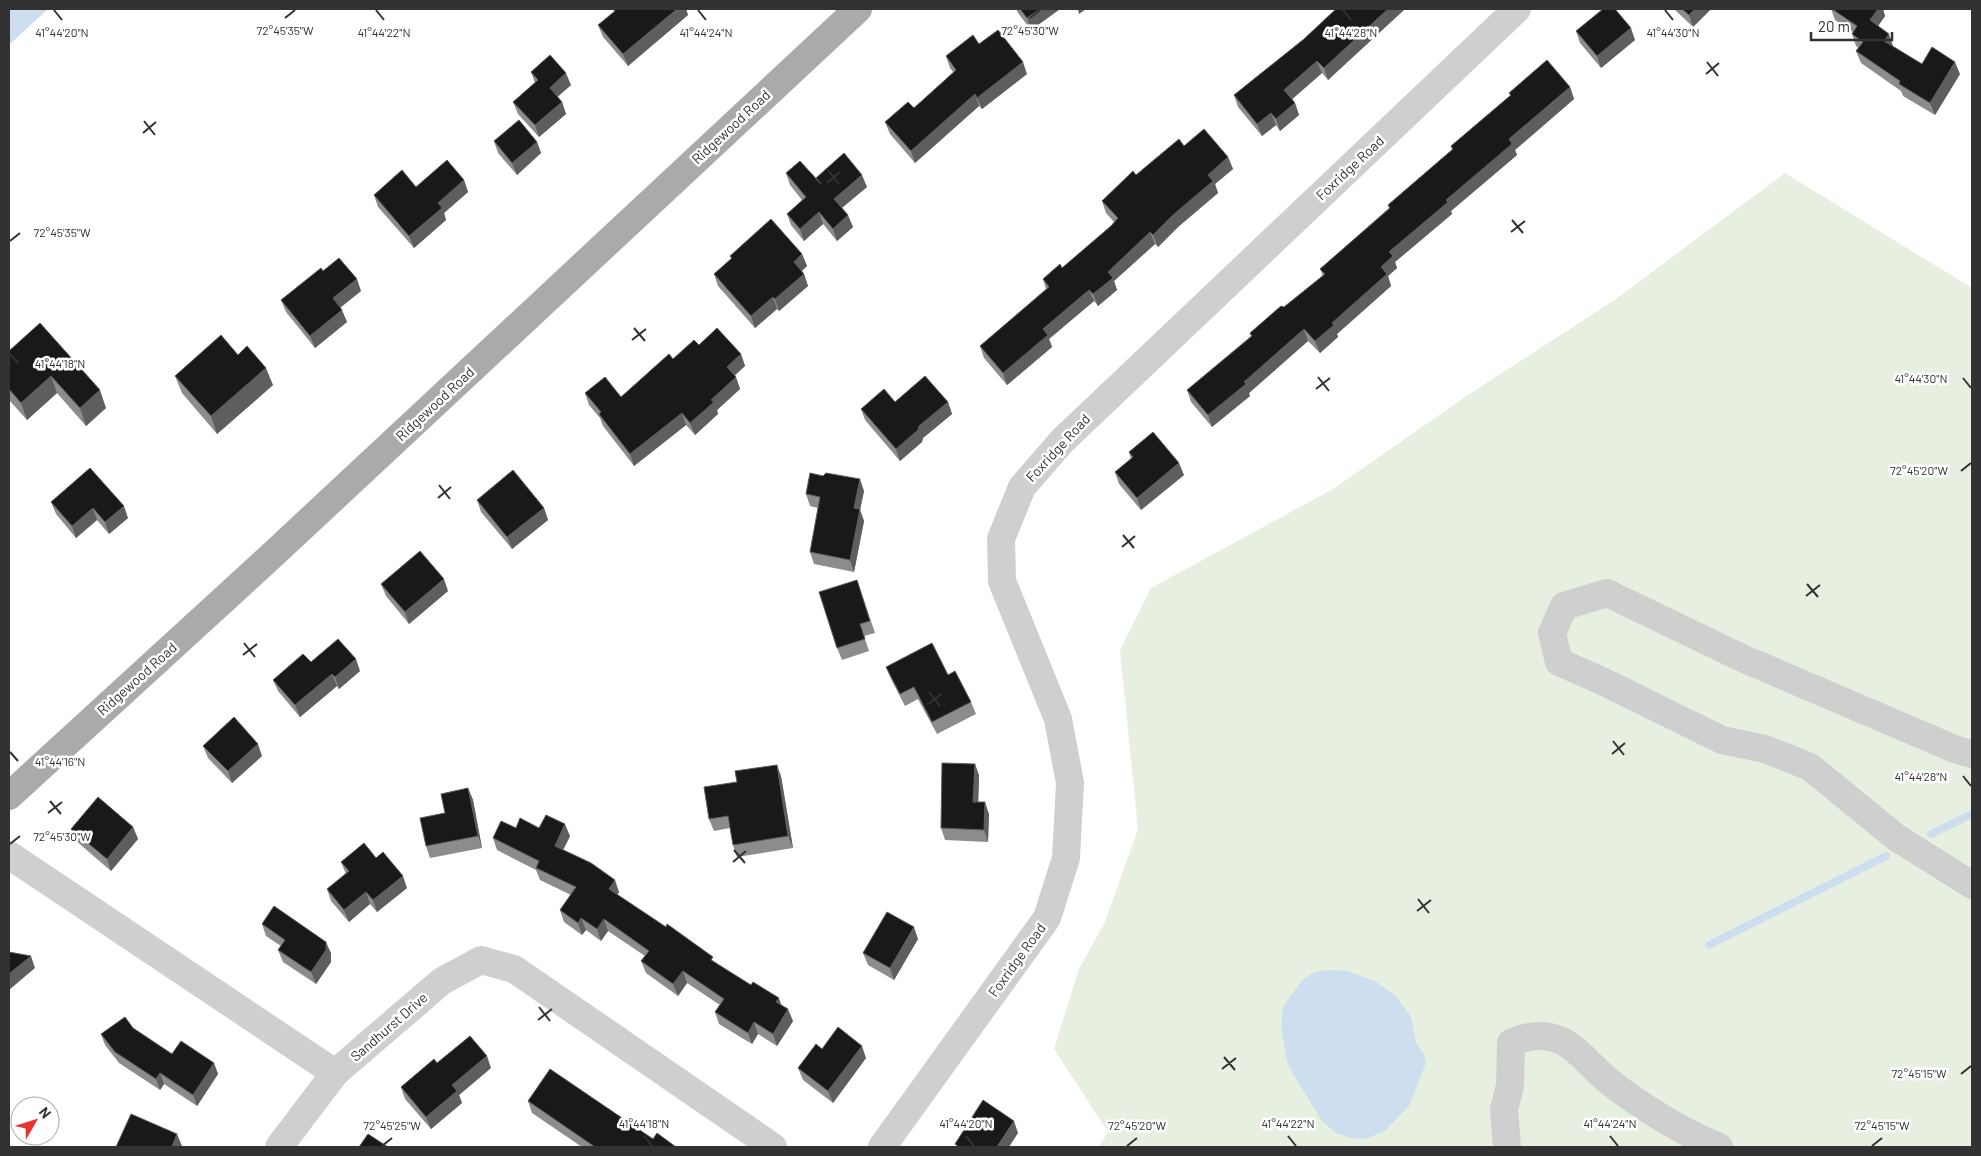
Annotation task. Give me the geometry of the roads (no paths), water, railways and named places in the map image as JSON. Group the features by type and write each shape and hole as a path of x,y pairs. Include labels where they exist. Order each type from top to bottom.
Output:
{"main road":[{"name":"Ridgewood Road","path":"9,796 268,559 858,9"}],"street":[{"name":"Foxridge Road","path":"882,1147 1047,918 1066,858 1070,782 1058,719 1002,581 1001,539 1022,487 1062,440 1517,9"},
{"path":"1972,754 1957,750 1742,658 1607,593 1564,606 1552,634 1559,662 1722,740 1764,749 1810,767 1897,838 1972,885"},
{"path":"9,855 335,1074"},
{"name":"Sandhurst Drive","path":"279,1147 335,1074 442,981 481,960 514,969 774,1147"},
{"path":"1507,1147 1504,1109 1510,1086 1511,1043 1536,1035 1564,1042 1588,1061 1603,1077 1649,1110 1695,1138 1719,1147"}],"water":[{"path":"9,9 48,9 9,45"},
{"path":"1330,970 1348,971 1375,981 1396,996 1411,1017 1416,1043 1424,1054 1426,1063 1409,1106 1386,1130 1366,1139 1351,1138 1336,1133 1322,1121 1288,1064 1285,1050 1281,1027 1283,1007 1302,980 1314,972"}],"waterway":[{"path":"1931,834 1972,814"},
{"path":"1709,945 1886,856"}]}
